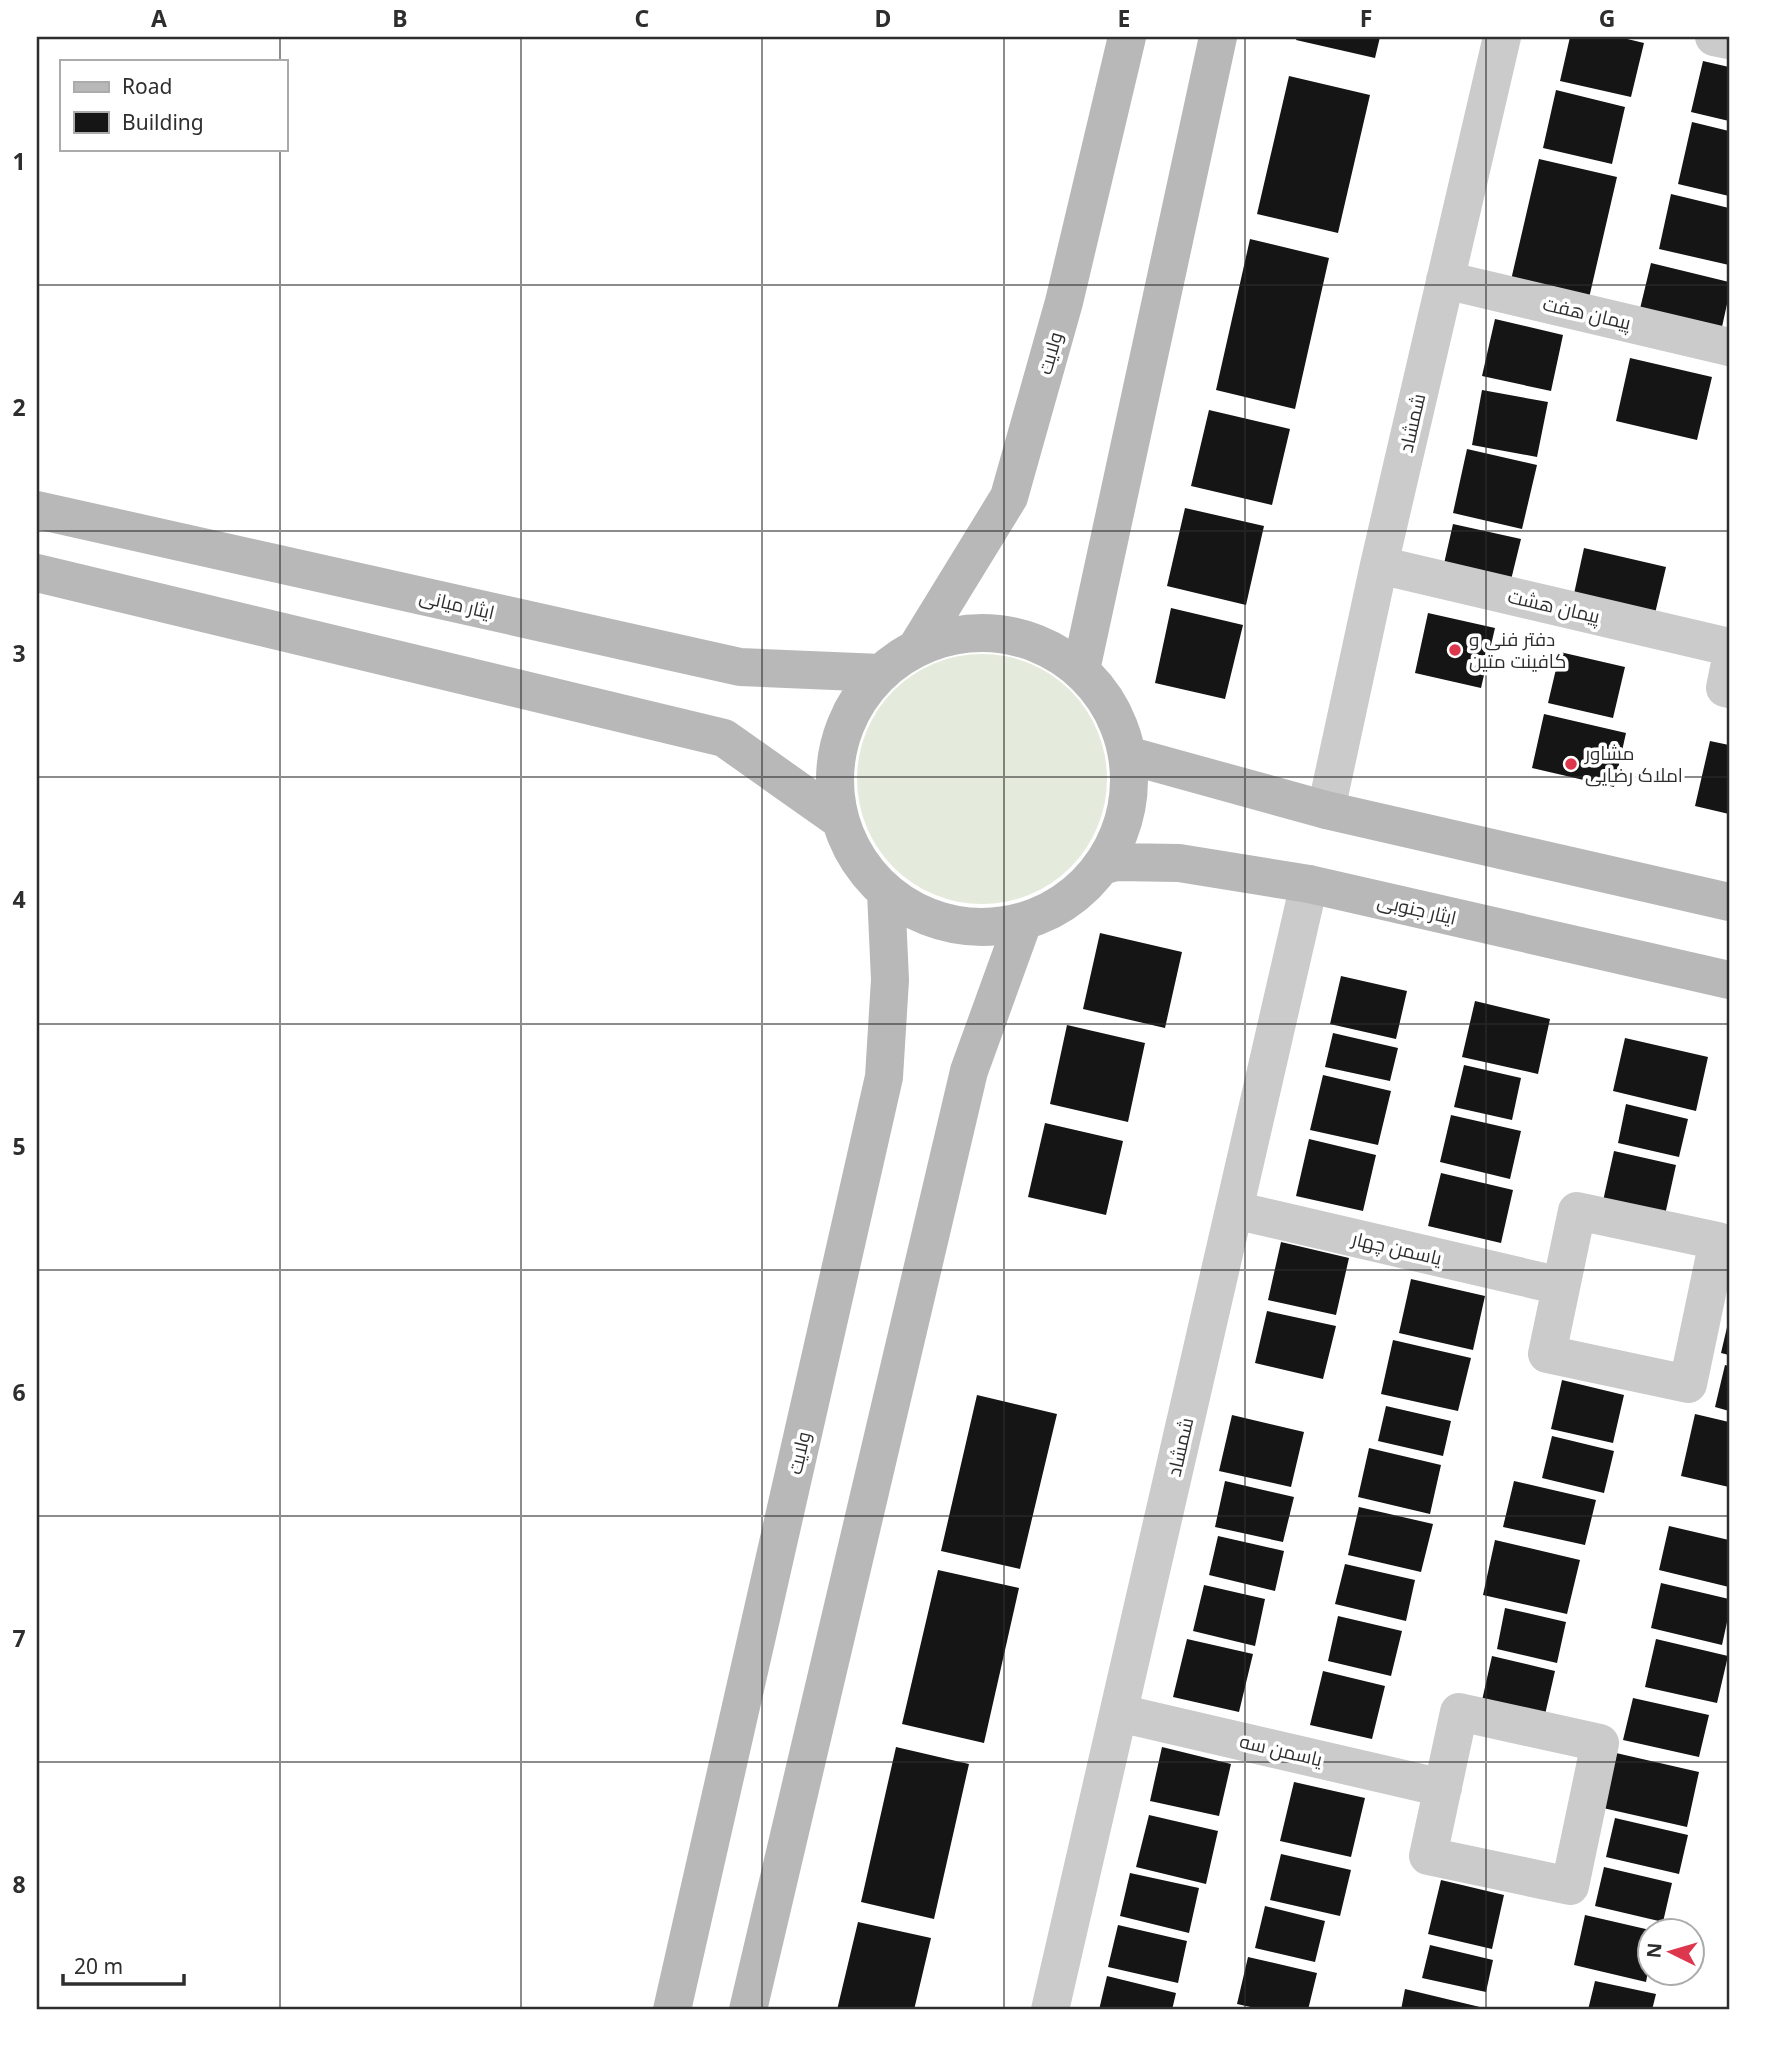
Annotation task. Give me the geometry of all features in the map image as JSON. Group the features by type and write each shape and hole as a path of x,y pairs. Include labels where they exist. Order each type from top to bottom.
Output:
{"main road":[{"name":"ولایت","path":"917,647 1009,497 1064,302 1127,37"},
{"path":"1081,670 1218,37"},
{"name":"ایثار میانی","path":"37,510 740,667 881,673"},
{"path":"37,573 724,738 840,820"},
{"path":"985,632 1020,637 1053,650 1081,670 1098,688 1111,709 1121,731 1127,755 1129,793 1120,832 1102,866 1080,890 1054,909 1023,922 986,928 951,924 916,912 886,892 858,859 840,820 835,780 840,740 855,704 881,673 917,647 950,635 985,632"},
{"path":"1127,755 1326,810 1729,902"},
{"name":"ایثار جنوبی","path":"1102,866 1116,862 1179,863 1309,884 1729,980"},
{"name":"ولایت","path":"672,2010 884,1077 890,980 886,892"},
{"path":"748,2010 969,1071 1023,922"}],"street":[{"name":"شمشاد","path":"1326,810 1379,565 1502,37"},
{"path":"1714,37 1729,40"},
{"name":"پیمان هفت","path":"1445,280 1729,346"},
{"name":"پیمان هشت","path":"1379,565 1729,647"},
{"path":"1729,668 1725,688 1729,689"},
{"name":"شمشاد","path":"1050,2010 1309,884"},
{"name":"یاسمن چهار","path":"1234,1210 1561,1286"},
{"path":"1577,1211 1718,1241 1688,1384 1547,1354 1561,1286 1577,1211"},
{"path":"1459,1712 1600,1743 1570,1886 1429,1856 1443,1788 1459,1712"},
{"name":"یاسمن سه","path":"1119,1713 1443,1788"}],"green space":[{"path":"982,654 1006,656 1030,663 1061,682 1079,700 1098,731 1105,755 1105,803 1098,827 1079,858 1061,876 1030,895 1006,902 982,904 958,902 934,895 903,876 885,858 866,827 859,803 857,779 859,755 866,731 885,700 903,682 934,663 958,656"}],"building":[{"path":"1297,37 1380,37 1375,58 1296,40"},
{"path":"1570,37 1619,37 1644,43 1631,97 1560,81"},
{"path":"1703,61 1729,67 1729,121 1691,112"},
{"path":"1289,76 1370,95 1338,233 1257,214"},
{"path":"1556,90 1625,107 1612,164 1543,148"},
{"path":"1692,122 1729,131 1729,196 1678,184"},
{"path":"1539,159 1617,177 1589,298 1511,280"},
{"path":"1671,194 1729,208 1729,265 1659,249"},
{"path":"1250,239 1329,258 1295,409 1216,390"},
{"path":"1651,263 1729,282 1729,295 1720,336 1638,317"},
{"path":"1495,319 1563,335 1551,391 1482,376"},
{"path":"1630,358 1712,377 1697,440 1616,421"},
{"path":"1482,390 1548,402 1537,457 1472,445"},
{"path":"1209,410 1290,429 1272,505 1191,486"},
{"path":"1467,449 1537,465 1522,529 1453,513"},
{"path":"1185,508 1264,526 1246,605 1167,586"},
{"path":"1453,524 1521,539 1510,584 1443,568"},
{"path":"1584,548 1666,567 1653,622 1572,603"},
{"path":"1171,608 1243,625 1225,699 1155,683"},
{"name":"دفتر فنی و کافینت متین","path":"1428,613 1495,628 1481,688 1415,673"},
{"path":"1560,652 1625,667 1613,718 1548,703"},
{"path":"1544,714 1626,733 1614,787 1532,768"},
{"path":"1710,741 1729,745 1729,814 1695,806"},
{"path":"1100,933 1182,952 1165,1028 1083,1009"},
{"path":"1341,976 1407,991 1396,1039 1330,1024"},
{"path":"1475,1001 1550,1019 1538,1074 1462,1057"},
{"path":"1067,1025 1145,1043 1128,1122 1050,1104"},
{"path":"1333,1033 1398,1048 1390,1081 1325,1067"},
{"path":"1625,1038 1708,1057 1696,1111 1613,1091"},
{"path":"1464,1065 1521,1078 1512,1120 1454,1107"},
{"path":"1323,1075 1391,1091 1378,1145 1310,1130"},
{"path":"1626,1104 1688,1119 1679,1157 1618,1143"},
{"path":"1451,1115 1521,1131 1510,1179 1440,1162"},
{"path":"1045,1123 1123,1141 1106,1215 1028,1197"},
{"path":"1309,1139 1376,1155 1363,1211 1296,1196"},
{"path":"1614,1151 1676,1165 1665,1215 1603,1201"},
{"path":"1441,1173 1513,1190 1501,1243 1428,1226"},
{"path":"1281,1242 1349,1258 1336,1315 1268,1300"},
{"path":"1411,1279 1485,1296 1473,1350 1399,1333"},
{"path":"1267,1311 1336,1326 1323,1379 1255,1363"},
{"path":"1729,1323 1729,1355 1721,1353"},
{"path":"1393,1340 1471,1358 1458,1411 1381,1394"},
{"path":"1725,1365 1729,1366 1729,1411 1715,1407"},
{"path":"1562,1380 1624,1395 1613,1443 1551,1429"},
{"path":"977,1395 1057,1414 1020,1569 941,1551"},
{"path":"1386,1406 1451,1421 1443,1456 1378,1441"},
{"path":"1695,1414 1729,1422 1729,1487 1681,1476"},
{"path":"1232,1415 1304,1432 1291,1487 1219,1471"},
{"path":"1552,1436 1614,1451 1604,1493 1542,1478"},
{"path":"1369,1448 1441,1465 1430,1514 1358,1497"},
{"path":"1225,1481 1294,1497 1283,1542 1215,1527"},
{"path":"1514,1481 1596,1500 1585,1545 1503,1527"},
{"path":"1359,1507 1433,1524 1421,1572 1348,1555"},
{"path":"1669,1526 1729,1540 1729,1587 1659,1570"},
{"path":"1218,1536 1284,1551 1275,1591 1209,1575"},
{"path":"1495,1540 1580,1560 1567,1614 1483,1595"},
{"path":"1345,1564 1415,1580 1406,1621 1335,1604"},
{"path":"938,1570 1019,1588 984,1743 902,1724"},
{"path":"1661,1583 1729,1599 1729,1613 1722,1645 1651,1628"},
{"path":"1204,1585 1265,1599 1255,1646 1193,1631"},
{"path":"1505,1608 1566,1622 1557,1663 1497,1649"},
{"path":"1338,1616 1402,1631 1391,1676 1328,1661"},
{"path":"1187,1639 1253,1654 1239,1712 1173,1697"},
{"path":"1656,1639 1728,1656 1717,1703 1645,1687"},
{"path":"1492,1656 1555,1671 1544,1719 1481,1705"},
{"path":"1323,1671 1385,1686 1372,1739 1310,1725"},
{"path":"1633,1698 1709,1715 1699,1757 1623,1740"},
{"path":"896,1747 969,1764 934,1919 861,1902"},
{"path":"1162,1747 1231,1764 1219,1816 1150,1801"},
{"path":"1616,1753 1699,1772 1687,1827 1603,1808"},
{"path":"1294,1782 1365,1798 1351,1857 1280,1841"},
{"path":"1149,1815 1218,1831 1206,1884 1136,1867"},
{"path":"1615,1818 1688,1835 1679,1874 1606,1857"},
{"path":"1281,1854 1351,1870 1340,1916 1270,1900"},
{"path":"1604,1867 1672,1883 1664,1918 1646,1918 1595,1906"},
{"path":"1130,1873 1199,1888 1189,1933 1120,1916"},
{"path":"1441,1880 1504,1895 1492,1949 1428,1934"},
{"path":"1265,1906 1325,1921 1315,1962 1255,1948"},
{"path":"1585,1915 1636,1927 1636,1980 1574,1965"},
{"path":"858,1922 931,1938 914,2010 837,2010"},
{"path":"1118,1925 1187,1941 1178,1983 1108,1967"},
{"path":"1430,1945 1493,1960 1486,1992 1422,1978"},
{"path":"1248,1957 1317,1973 1308,2010 1264,2010 1237,2004"},
{"path":"1107,1976 1176,1993 1172,2010 1099,2010"},
{"path":"1595,1981 1656,1994 1652,2010 1588,2010"},
{"path":"1405,1989 1484,2008 1401,2010"}],"place":[{"name":"دفتر فنی و کافینت متین","path":"1455,650"},
{"name":"مشاور املاک رضایی","path":"1571,764"}]}
